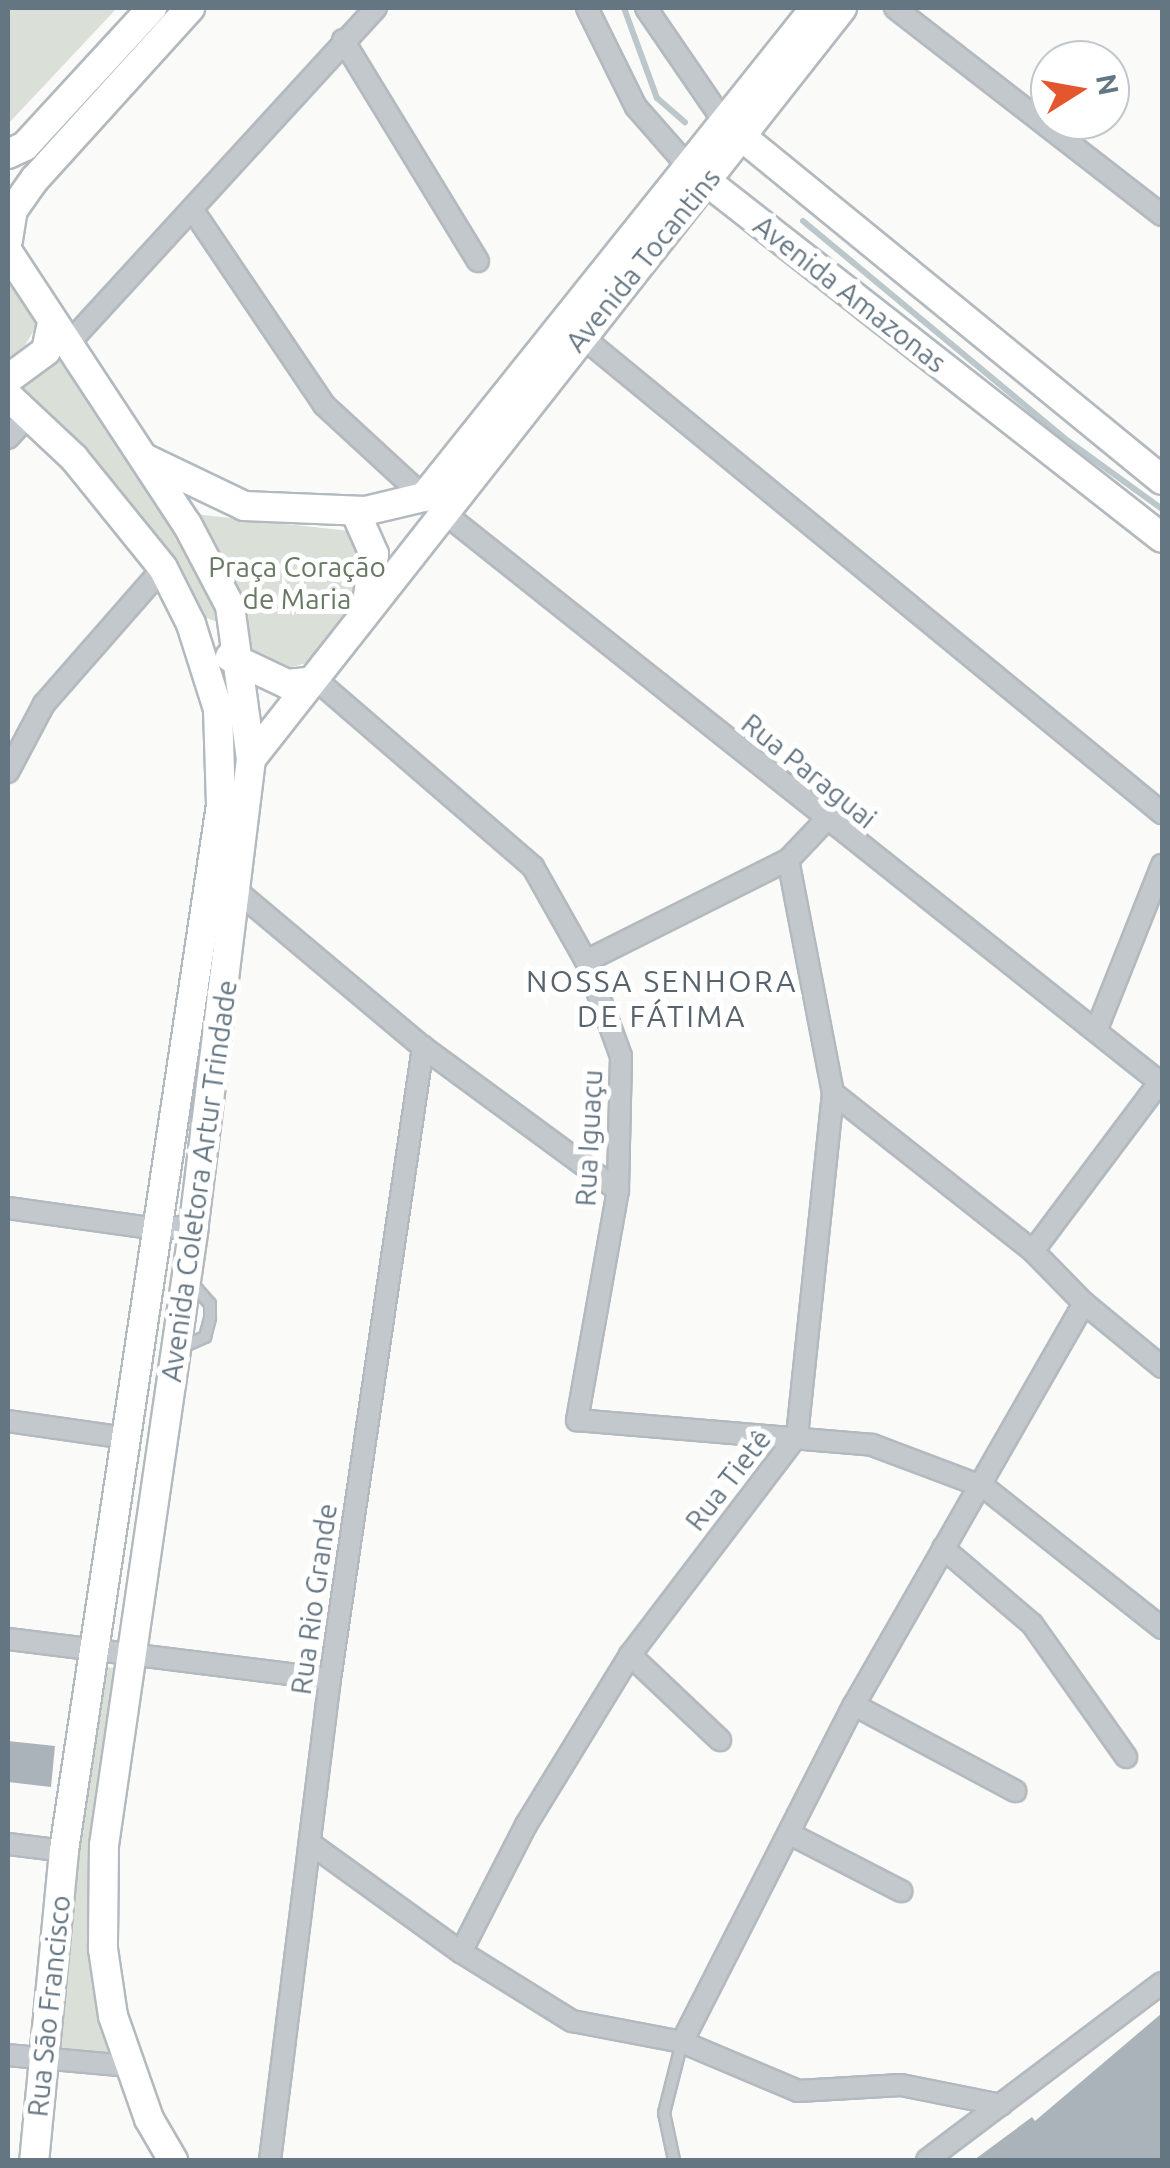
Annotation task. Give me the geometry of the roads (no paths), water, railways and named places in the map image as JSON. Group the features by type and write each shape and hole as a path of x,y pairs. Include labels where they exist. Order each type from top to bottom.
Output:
{"main road":[{"path":"8,154 25,146 152,8"},
{"path":"8,240 14,210 35,179 190,8"},
{"name":"Avenida Tocantins","path":"433,504 581,336 696,173 722,119 815,8"},
{"name":"Avenida Tocantins","path":"433,504 696,173 743,138 842,8"},
{"name":"Avenida Amazonas","path":"722,119 1162,480"},
{"name":"Avenida Amazonas","path":"696,173 1162,538"},
{"name":"Avenida Coletora Artur Trindade","path":"8,252 143,457 230,606 243,668 251,759 238,892 194,1226 104,1845 103,1950 129,2066 173,2160"},
{"path":"8,379 46,351 60,333"},
{"name":"Avenida Coletora Artur Trindade","path":"8,396 74,458 163,568 191,624 218,709 221,805 64,1852"},
{"path":"143,457 244,506 355,511 433,504"},
{"path":"251,759 365,609 433,504"},
{"path":"355,511 374,554 365,609"},
{"path":"191,624 243,668 287,684 310,679"},
{"name":"Rua São Francisco","path":"34,2160 64,1852"}],"street":[{"path":"60,333 192,209 376,8"},
{"name":"Avenida Amazonas","path":"587,8 636,107 696,173"},
{"name":"Avenida Amazonas","path":"646,8 722,119"},
{"path":"895,8 1162,215"},
{"path":"343,40 478,261"},
{"name":"Rua Paraguai","path":"192,209 324,405 433,504 1161,1083"},
{"path":"581,336 1162,812"},
{"path":"8,438 30,416"},
{"path":"8,772 44,704 163,568"},
{"name":"Rua Iguaçu","path":"310,679 534,867 586,961 620,1056 618,1190 577,1420 797,1436"},
{"path":"586,961 788,860 826,820"},
{"name":"Rua Tietê","path":"461,1952 526,1826 630,1655 797,1436 833,1093 788,860"},
{"path":"1096,1031 1162,865"},
{"path":"238,892 423,1046 618,1190"},
{"name":"Rua Rio Grande","path":"270,2160 330,1679 423,1046"},
{"path":"1034,1251 1161,1083"},
{"path":"833,1093 1034,1251 1084,1303 1162,1367"},
{"path":"8,1208 157,1229 194,1226"},
{"path":"682,2042 792,1835 854,1705 943,1548 984,1487 1084,1303"},
{"path":"8,1421 126,1438"},
{"path":"797,1436 872,1445 984,1487 1162,1628"},
{"path":"943,1548 1032,1624 1126,1757"},
{"path":"8,1639 330,1679"},
{"path":"630,1655 720,1740"},
{"path":"854,1705 1015,1791"},
{"path":"792,1835 901,1891"},
{"path":"8,1844 64,1852"},
{"path":"312,1844 461,1952 572,2020 682,2042 798,2092 901,2085 1001,2106"},
{"path":"927,2160 1162,1983"},
{"path":"8,2055 129,2066"}],"lane":[{"path":"674,2160 664,2113 682,2042"}],"waterway":[{"path":"624,8 657,98 685,122"},
{"path":"803,221 1064,438 1162,509"}],"district":[{"name":"NOSSA SENHORA DE FÁTIMA","path":"662,998"}],"park label":[{"name":"Praça Coração de Maria","path":"297,583"}]}
